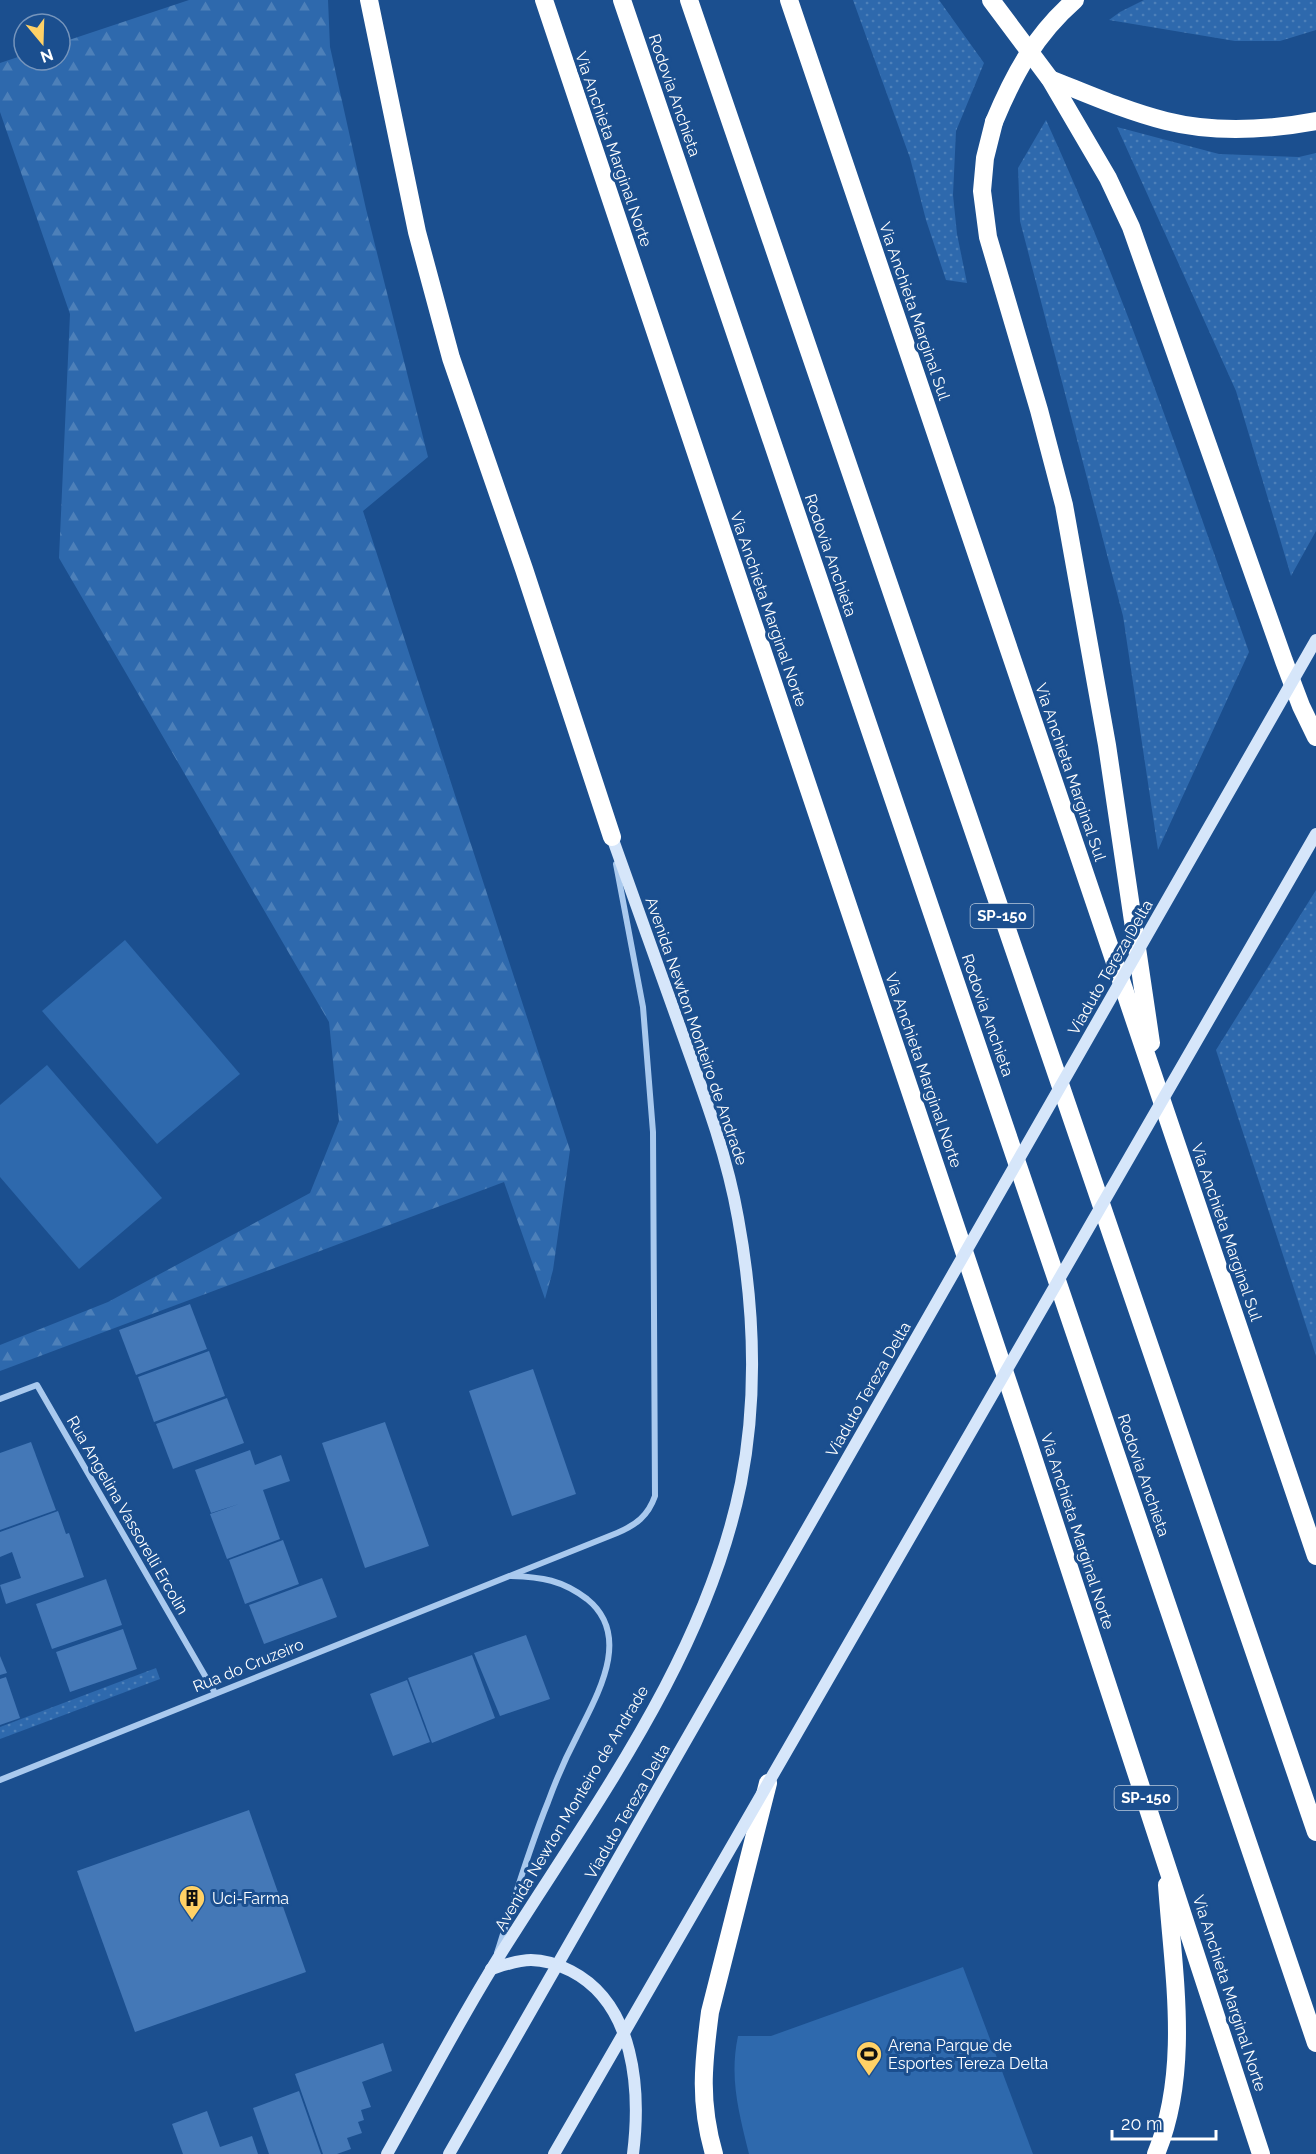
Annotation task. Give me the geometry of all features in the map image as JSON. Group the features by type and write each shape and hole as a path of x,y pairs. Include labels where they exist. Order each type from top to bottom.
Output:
{"highway":[{"path":"369,0 417,232 451,358 524,569 612,837"},
{"name":"Via Anchieta Marginal Norte","path":"544,0 1024,1431 1261,2154"},
{"name":"Rodovia Anchieta","path":"622,0 1316,2043"},
{"name":"SP-150","path":"689,0 1316,1832"},
{"name":"Via Anchieta Marginal Sul","path":"789,0 1316,1556"},
{"path":"991,0 1050,79 1108,178 1131,227 1284,661 1316,738"},
{"path":"1075,0 1053,21 1021,63 994,122 985,158 982,191 986,228 1064,506 1107,745 1157,1089"},
{"path":"1050,79 1125,109 1198,127 1264,128 1316,121"},
{"path":"714,2154 704,2106 702,2075 707,2032 710,2012 768,1783"},
{"path":"1156,2154 1169,2117 1176,2050 1165,1856"}],"main road":[{"name":"Viaduto Tereza Delta","path":"449,2154 1316,640"},
{"path":"554,2154 1316,834"},
{"name":"Avenida Newton Monteiro de Andrade","path":"387,2154 491,1969 628,1752 688,1642 715,1571 741,1483 749,1418 752,1366 750,1314 744,1257 730,1178 701,1086 612,837"},
{"path":"491,1969 530,1960 544,1961 585,1978 603,1996 617,2019 624,2038 637,2091 637,2126 633,2154"}],"street":[{"name":"Rua do Cruzeiro","path":"0,1780 633,1526 651,1508 655,1496 653,1132 643,1007 612,837"},
{"name":"Rua Angelina Vassorelli Ercolin","path":"0,1399 37,1385 215,1693"},
{"path":"491,1969 547,1805 600,1689 608,1665 610,1644 601,1614 578,1592 559,1582 539,1577 507,1576"}],"green space":[{"path":"189,0 328,0 330,47 366,209 428,457 363,511 570,1150 553,1270 545,1299 504,1182 0,1371 0,1345 108,1302 310,1193 339,1121 329,1022 59,558 70,314 0,112 0,63 12,59 12,72 72,72 72,39"},
{"path":"853,0 939,0 984,63 956,131 953,195 957,234 967,283 946,280 926,220 910,158"},
{"path":"1144,0 1316,0 1316,30 1280,41 1235,41 1109,20"},
{"path":"1046,120 1128,317 1249,652 1158,850 1123,616 1020,221 1018,168"},
{"path":"1117,127 1219,154 1299,157 1316,153 1316,531 1291,576 1236,391"},
{"path":"1316,890 1316,1356 1216,1050"},
{"path":"125,940 240,1074 157,1144 42,1011"},
{"path":"47,1065 162,1198 79,1269 0,1177 0,1105"},
{"path":"156,1668 160,1679 0,1739 0,1727"},
{"name":"Arena Parque de Esportes Tereza Delta","path":"963,1967 1033,2154 749,2154 735,2081 735,2051 738,2036 771,2036"}],"building":[{"path":"190,1304 207,1349 136,1375 119,1330"},
{"path":"209,1351 225,1396 154,1422 138,1377"},
{"path":"533,1369 576,1494 512,1516 469,1391"},
{"path":"227,1398 244,1443 173,1469 156,1424"},
{"path":"385,1422 429,1546 365,1568 322,1443"},
{"path":"31,1442 56,1510 0,1530 0,1453"},
{"path":"250,1450 255,1465 281,1455 290,1481 263,1490 280,1539 227,1559 210,1514 239,1504 211,1513 195,1470"},
{"path":"58,1511 66,1534 69,1533 84,1577 6,1604 0,1585 21,1578 12,1552 0,1557 0,1532"},
{"path":"283,1540 299,1584 245,1604 229,1560"},
{"path":"322,1578 337,1617 264,1644 249,1605"},
{"path":"106,1579 122,1625 52,1649 36,1604"},
{"path":"123,1629 137,1669 70,1692 56,1652"},
{"path":"526,1635 550,1699 500,1716 474,1653"},
{"path":"472,1655 495,1718 432,1743 408,1678"},
{"path":"0,1656 7,1673 0,1675"},
{"path":"6,1677 20,1718 0,1725 0,1679"},
{"path":"407,1680 430,1742 393,1756 370,1694"},
{"name":"Uci-Farma","path":"249,1810 306,1972 135,2032 77,1871"},
{"path":"383,2043 392,2071 362,2082 371,2107 361,2110 364,2120 358,2122 362,2133 347,2138 351,2149 337,2154 323,2154 295,2074"},
{"path":"299,2091 321,2154 269,2154 253,2108"},
{"path":"207,2111 220,2147 252,2136 258,2154 183,2154 172,2124"}],"place":[{"name":"Uci-Farma","path":"192,1921"},
{"name":"Arena Parque de Esportes Tereza Delta","path":"869,2077"}]}
